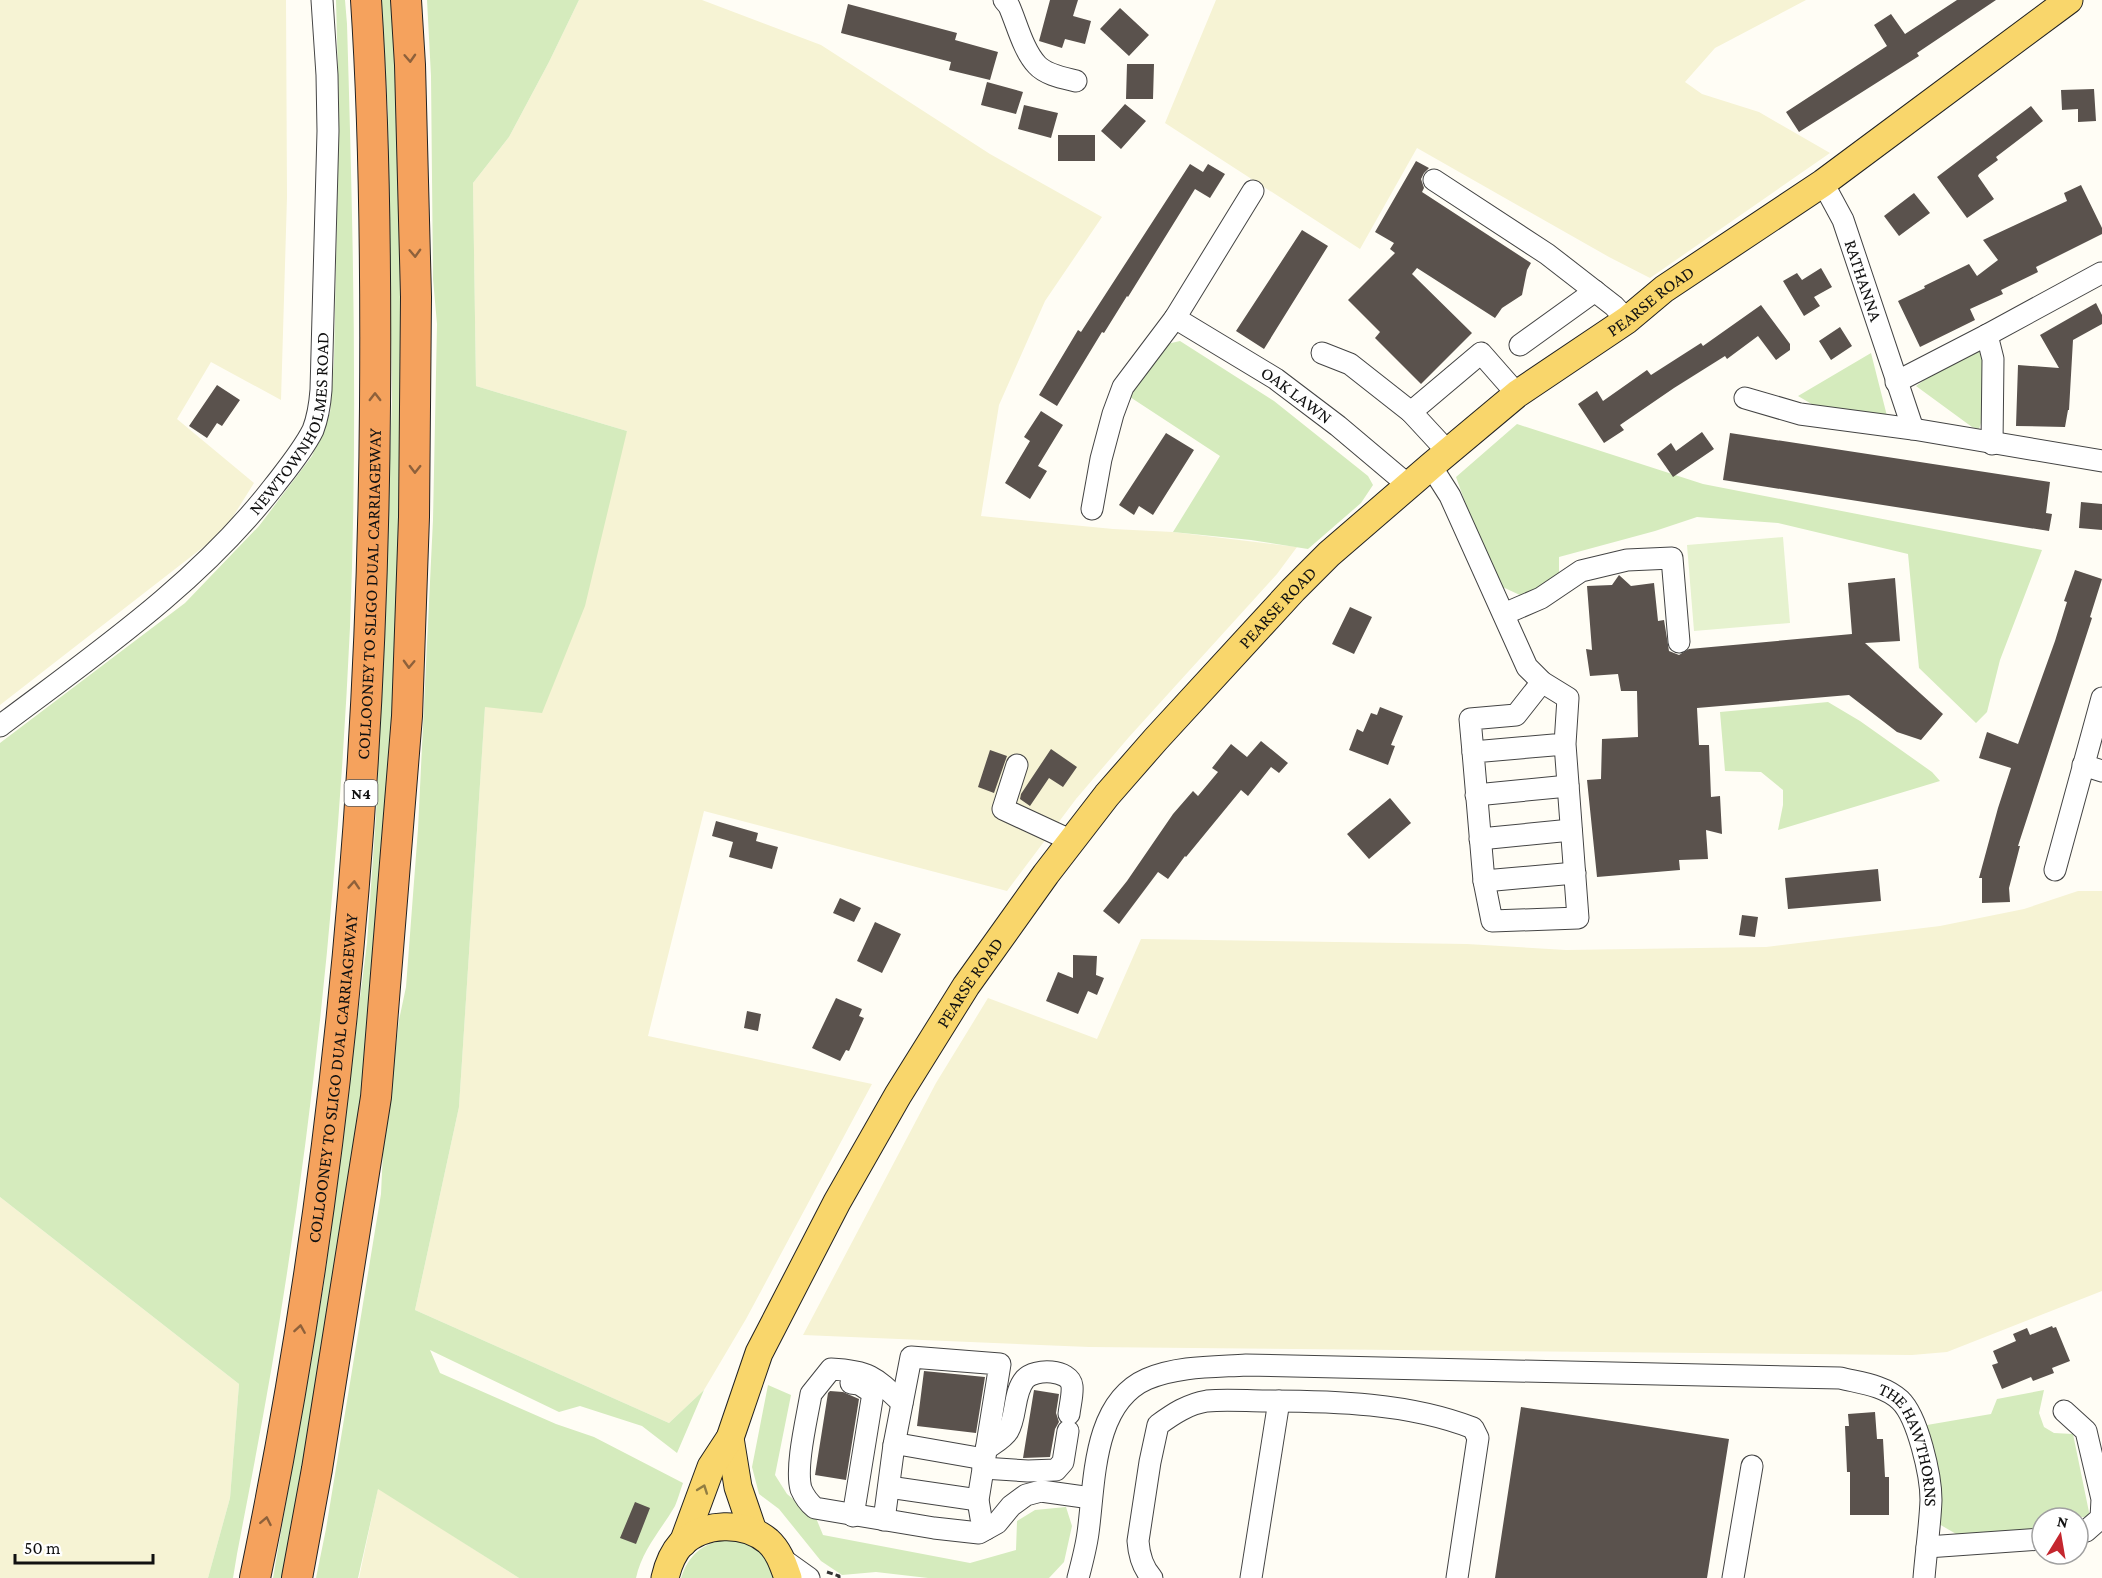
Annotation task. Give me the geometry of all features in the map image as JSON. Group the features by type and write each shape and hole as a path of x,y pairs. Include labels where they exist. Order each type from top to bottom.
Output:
{"highway":[{"name":"COLLOONEY TO SLIGO DUAL CARRIAGEWAY","path":"255,1578 286,1415 304,1301 329,1123 354,897 366,710 374,515 376,284 370,55 366,0"},
{"name":"N4","path":"297,1578 327,1411 376,1097 407,716 414,517 416,297 410,65 406,0"}],"main road":[{"name":"PEARSE ROAD","path":"665,1578 672,1558 682,1543 711,1467 730,1438 759,1353 837,1202 893,1104 966,986 1107,795 1156,739 1329,554 1517,394 1627,320 1664,290 1823,183 2069,0"},
{"name":"PEARSE ROAD","path":"730,1438 738,1486 753,1531"},
{"path":"682,1543 693,1536 725,1526 753,1531 769,1542 784,1568"}],"street":[{"name":"NEWTOWNHOLMES ROAD","path":"0,726 130,627 213,556 256,510 298,455 313,430 321,390 327,229 327,87 322,0"},
{"path":"1004,0 1038,67 1054,75 1076,81"},
{"path":"1434,180 1547,254 1614,306 1627,320"},
{"name":"RATHANNA","path":"1823,183 1843,220 1913,429"},
{"path":"1092,509 1101,459 1123,387 1175,318 1253,191"},
{"path":"1896,382 2101,273"},
{"path":"1520,345 1595,291"},
{"name":"OAK LAWN","path":"1175,318 1276,379 1338,426 1408,485"},
{"path":"1987,335 1993,358 1992,444"},
{"path":"1322,353 1350,364 1412,412 1439,459 1450,496 1527,667 1542,682 1568,698 1565,744 1578,918 1492,921 1484,881 1470,718 1516,714 1542,682"},
{"path":"1412,412 1481,353 1517,394"},
{"path":"1745,398 1800,414 1913,429 2102,461"},
{"path":"1504,614 1542,598 1581,571 1627,560 1672,558 1679,642"},
{"path":"2055,870 2092,768 2102,698"},
{"path":"1473,752 1565,744"},
{"path":"1017,765 1003,808 1072,841"},
{"path":"1476,795 1568,786"},
{"path":"1480,839 1571,830"},
{"path":"1484,881 1575,873"},
{"path":"884,1520 894,1445 911,1357 1000,1364 978,1500 981,1518 986,1529"},
{"name":"THE HAWTHORNS","path":"1078,1578 1088,1534 1091,1498 1101,1438 1111,1413 1125,1394 1145,1380 1185,1369 1246,1365 1840,1378 1878,1387 1899,1400 1911,1415 1920,1437 1931,1497 1924,1578"},
{"path":"902,1403 879,1380 856,1370 831,1369 816,1387 811,1394 799,1475 802,1490 815,1508 853,1516 979,1533 997,1523 1011,1506 1026,1495 1041,1491 1091,1498"},
{"path":"894,1445 984,1459 1028,1471 1056,1470 1063,1462 1069,1422 1072,1385 1069,1380 1059,1373 1043,1371 1034,1372 1024,1380 1007,1433 984,1459"},
{"path":"816,1387 842,1381 859,1384 873,1393 853,1516"},
{"path":"1152,1578 1138,1553 1138,1540 1158,1425 1185,1407 1206,1401 1279,1401 1355,1403 1448,1418 1473,1428 1478,1438 1457,1578"},
{"path":"1251,1578 1279,1401"},
{"path":"2064,1411 2086,1431 2102,1499 2101,1518 2090,1528"},
{"path":"1733,1578 1752,1466"},
{"path":"889,1487 978,1500"},
{"path":"1927,1546 2030,1540"},
{"path":"784,1568 816,1574"}],"path":[{"path":"816,1574 838,1576"}],"shaded area":[{"path":"0,0 286,0 287,197 281,400 211,362 177,419 254,483 224,531 0,705"},
{"path":"579,0 702,0 821,45 990,154 1102,217 1045,301 999,405 981,516 1113,529 1173,532 1297,547 1277,574 1076,799 1007,891 704,811 648,1036 872,1084 746,1319 704,1390 669,1423 415,1310 459,1107 485,706 627,431 476,386 473,183 509,137"},
{"path":"1216,0 1806,0 1715,48 1685,82 1702,94 1759,112 1830,153 1650,278 1417,148 1360,249 1165,123"},
{"path":"2078,891 2102,891 2102,1291 1947,1352 1912,1355 1089,1347 803,1335 936,1083 988,998 1097,1039 1141,939 1467,944 1566,950 1766,947 1940,926 2024,909"},
{"path":"0,1197 239,1384 230,1498 208,1578 0,1578"},
{"path":"378,1488 519,1578 359,1578"}],"green space":[{"path":"336,0 345,0 347,24 353,250 354,401 350,627 341,789 319,1031 299,1193 270,1378 233,1578 208,1578 230,1498 239,1384 0,1197 0,743 185,603 259,526 312,456 330,413 334,360 339,112"},
{"path":"381,0 394,0 405,295 396,684 369,1040 347,1209 284,1578 273,1578 324,1283 367,943 376,815 392,401 388,111"},
{"path":"427,0 579,0 509,137 473,183 476,386 627,431 585,606 542,713 485,707 459,1107 415,1310 669,1423 704,1390 677,1453 642,1426 580,1406 559,1412 430,1350 440,1373 556,1424 594,1437 683,1483 675,1506 647,1549 636,1578 519,1578 378,1489 358,1578 316,1578 381,1194 383,1151 399,1020 406,987 418,829 433,520 437,324 433,279 431,76"},
{"path":"1180,341 1274,401 1368,476 1373,485 1361,503 1308,549 1251,540 1173,532 1220,456 1130,397 1167,344"},
{"path":"1977,351 1984,354 1979,429 1972,427 1916,386"},
{"path":"1871,353 1887,416 1815,406 1798,396"},
{"path":"1517,424 1703,484 2042,550 2000,660 1987,712 1976,723 1919,668 1908,554 1778,523 1697,517 1559,557 1559,576 1522,596 1494,583 1456,477"},
{"path":"1783,537 1790,623 1694,631 1687,545"},
{"path":"1828,702 1860,721 1932,772 1940,781 1778,830 1783,805 1783,790 1761,772 1725,771 1720,712"},
{"path":"768,1385 791,1395 775,1475 787,1494 816,1518 823,1535 970,1563 1016,1550 1017,1521 1035,1510 1066,1507 1072,1526 1064,1562 1049,1578 928,1578 876,1572 842,1575 821,1561 779,1509 759,1494 752,1467"},
{"path":"2044,1390 2039,1413 2044,1427 2054,1433 2073,1434 2088,1506 2030,1506 2030,1530 1963,1538 1939,1524 1936,1467 1927,1425 1991,1414 1997,1399"},
{"path":"728,1539 746,1543 758,1551 776,1578 681,1578 688,1562 698,1551 711,1543"}],"building":[{"path":"1050,0 1078,0 1073,16 1091,21 1085,44 1065,39 1062,48 1039,41"},
{"path":"1957,0 1996,0 1917,53 1919,56 1799,132 1786,112 1887,46 1874,25 1891,14 1905,34"},
{"path":"848,4 957,33 955,40 998,52 990,80 949,70 951,62 841,33"},
{"path":"1120,8 1149,35 1129,56 1100,29"},
{"path":"1127,64 1154,64 1153,99 1126,99"},
{"path":"987,82 1023,92 1016,114 981,105"},
{"path":"2094,89 2096,121 2078,122 2078,109 2062,110 2061,90"},
{"path":"1125,104 1146,121 1121,149 1101,131"},
{"path":"1024,105 1058,113 1051,138 1018,129"},
{"path":"2031,106 2043,121 1996,157 1998,160 1979,174 1978,176 1994,199 1967,218 1937,177"},
{"path":"1058,135 1095,135 1095,161 1058,161"},
{"path":"1416,161 1429,168 1421,179 1424,188 1422,192 1531,263 1527,270 1522,295 1502,308 1495,318 1417,268 1412,274 1472,333 1421,384 1375,338 1380,332 1348,300 1395,253 1390,249 1394,243 1375,232"},
{"path":"1190,164 1203,172 1208,164 1225,174 1210,198 1195,189 1057,406 1039,395 1078,330 1081,332"},
{"path":"2081,185 2102,228 2102,234 2036,267 2038,272 2001,290 2003,294 1970,309 1975,320 1920,347 1898,301 1969,264 1977,276 1998,260 1983,240 2067,201 2064,193"},
{"path":"1914,193 1930,213 1899,236 1884,216"},
{"path":"1302,230 1328,246 1264,349 1236,331"},
{"path":"1821,268 1832,287 1814,297 1820,306 1804,316 1783,281 1797,273 1802,280"},
{"path":"2096,303 2102,315 2102,324 2073,340 2069,410 2065,427 2016,426 2018,365 2059,368 2040,335"},
{"path":"1761,305 1790,344 1790,350 1776,360 1758,336 1727,359 1725,356 1620,425 1624,430 1604,443 1578,404 1597,391 1603,401 1647,370 1651,375 1701,343 1703,346"},
{"path":"1840,327 1852,346 1831,360 1819,341"},
{"path":"217,385 240,400 222,426 217,423 207,438 189,426"},
{"path":"1041,411 1063,425 1038,466 1047,471 1030,499 1005,483 1030,441 1024,437"},
{"path":"1702,432 1714,449 1673,477 1657,454 1671,443 1676,451"},
{"path":"1166,433 1194,450 1153,515 1139,506 1134,515 1119,505"},
{"path":"1730,433 2050,482 2046,513 2052,514 2049,531 1723,480"},
{"path":"2081,502 2102,504 2102,530 2079,528"},
{"path":"2075,570 2102,579 2090,617 2092,618 2018,846 2020,846 2009,888 2010,902 1982,903 1982,878 1979,878 2011,768 1979,758 1987,732 2018,744 2055,641 2067,602 2064,601"},
{"path":"1619,575 1631,586 1654,583 1658,621 1664,620 1669,651 1679,655 1689,649 1852,634 1848,583 1895,578 1900,641 1865,643 1943,714 1921,740 1897,732 1849,695 1697,708 1699,745 1709,745 1711,797 1720,796 1722,834 1706,830 1708,859 1679,860 1680,870 1597,877 1587,780 1601,779 1602,739 1638,737 1637,691 1621,691 1618,674 1590,676 1586,649 1592,650 1587,586 1612,585"},
{"path":"1350,607 1372,617 1354,654 1332,644"},
{"path":"1380,707 1403,716 1391,745 1395,746 1388,765 1349,750 1357,729 1363,732 1371,713 1377,715"},
{"path":"1261,741 1288,763 1279,773 1271,767 1248,796 1241,790 1168,879 1158,872 1119,924 1103,911 1127,881 1173,814 1193,791 1198,796 1218,772 1212,768 1231,744 1247,757"},
{"path":"1051,749 1077,767 1063,787 1049,778 1030,806 1020,799 1021,794"},
{"path":"990,750 1007,756 994,793 978,787"},
{"path":"1390,798 1411,823 1369,859 1347,834"},
{"path":"716,821 758,833 756,841 778,847 772,869 729,857 733,842 712,836"},
{"path":"1878,869 1881,901 1788,909 1785,878"},
{"path":"840,898 861,908 854,922 833,913"},
{"path":"1742,915 1758,917 1755,937 1739,935"},
{"path":"875,922 901,934 882,973 857,961"},
{"path":"1073,955 1097,956 1096,975 1104,978 1097,995 1088,991 1078,1014 1046,1001 1058,972 1073,978"},
{"path":"836,998 862,1009 859,1016 864,1018 849,1051 846,1050 840,1061 812,1048"},
{"path":"747,1011 761,1014 758,1031 744,1028"},
{"path":"2052,1326 2056,1327 2070,1361 2052,1368 2054,1373 2033,1381 2031,1377 2002,1389 1992,1365 1998,1363 1993,1351 2016,1341 2013,1334 2027,1328 2030,1335"},
{"path":"924,1371 985,1377 976,1433 917,1426"},
{"path":"1034,1390 1059,1394 1056,1413 1059,1422 1055,1429 1050,1457 1023,1458"},
{"path":"830,1391 843,1392 859,1399 846,1480 815,1475"},
{"path":"1521,1407 1729,1439 1707,1578 1495,1578"},
{"path":"1875,1412 1877,1439 1883,1439 1885,1477 1889,1477 1889,1515 1850,1515 1850,1472 1847,1472 1845,1426 1849,1426 1848,1414"},
{"path":"635,1502 650,1508 636,1544 620,1538"}]}
